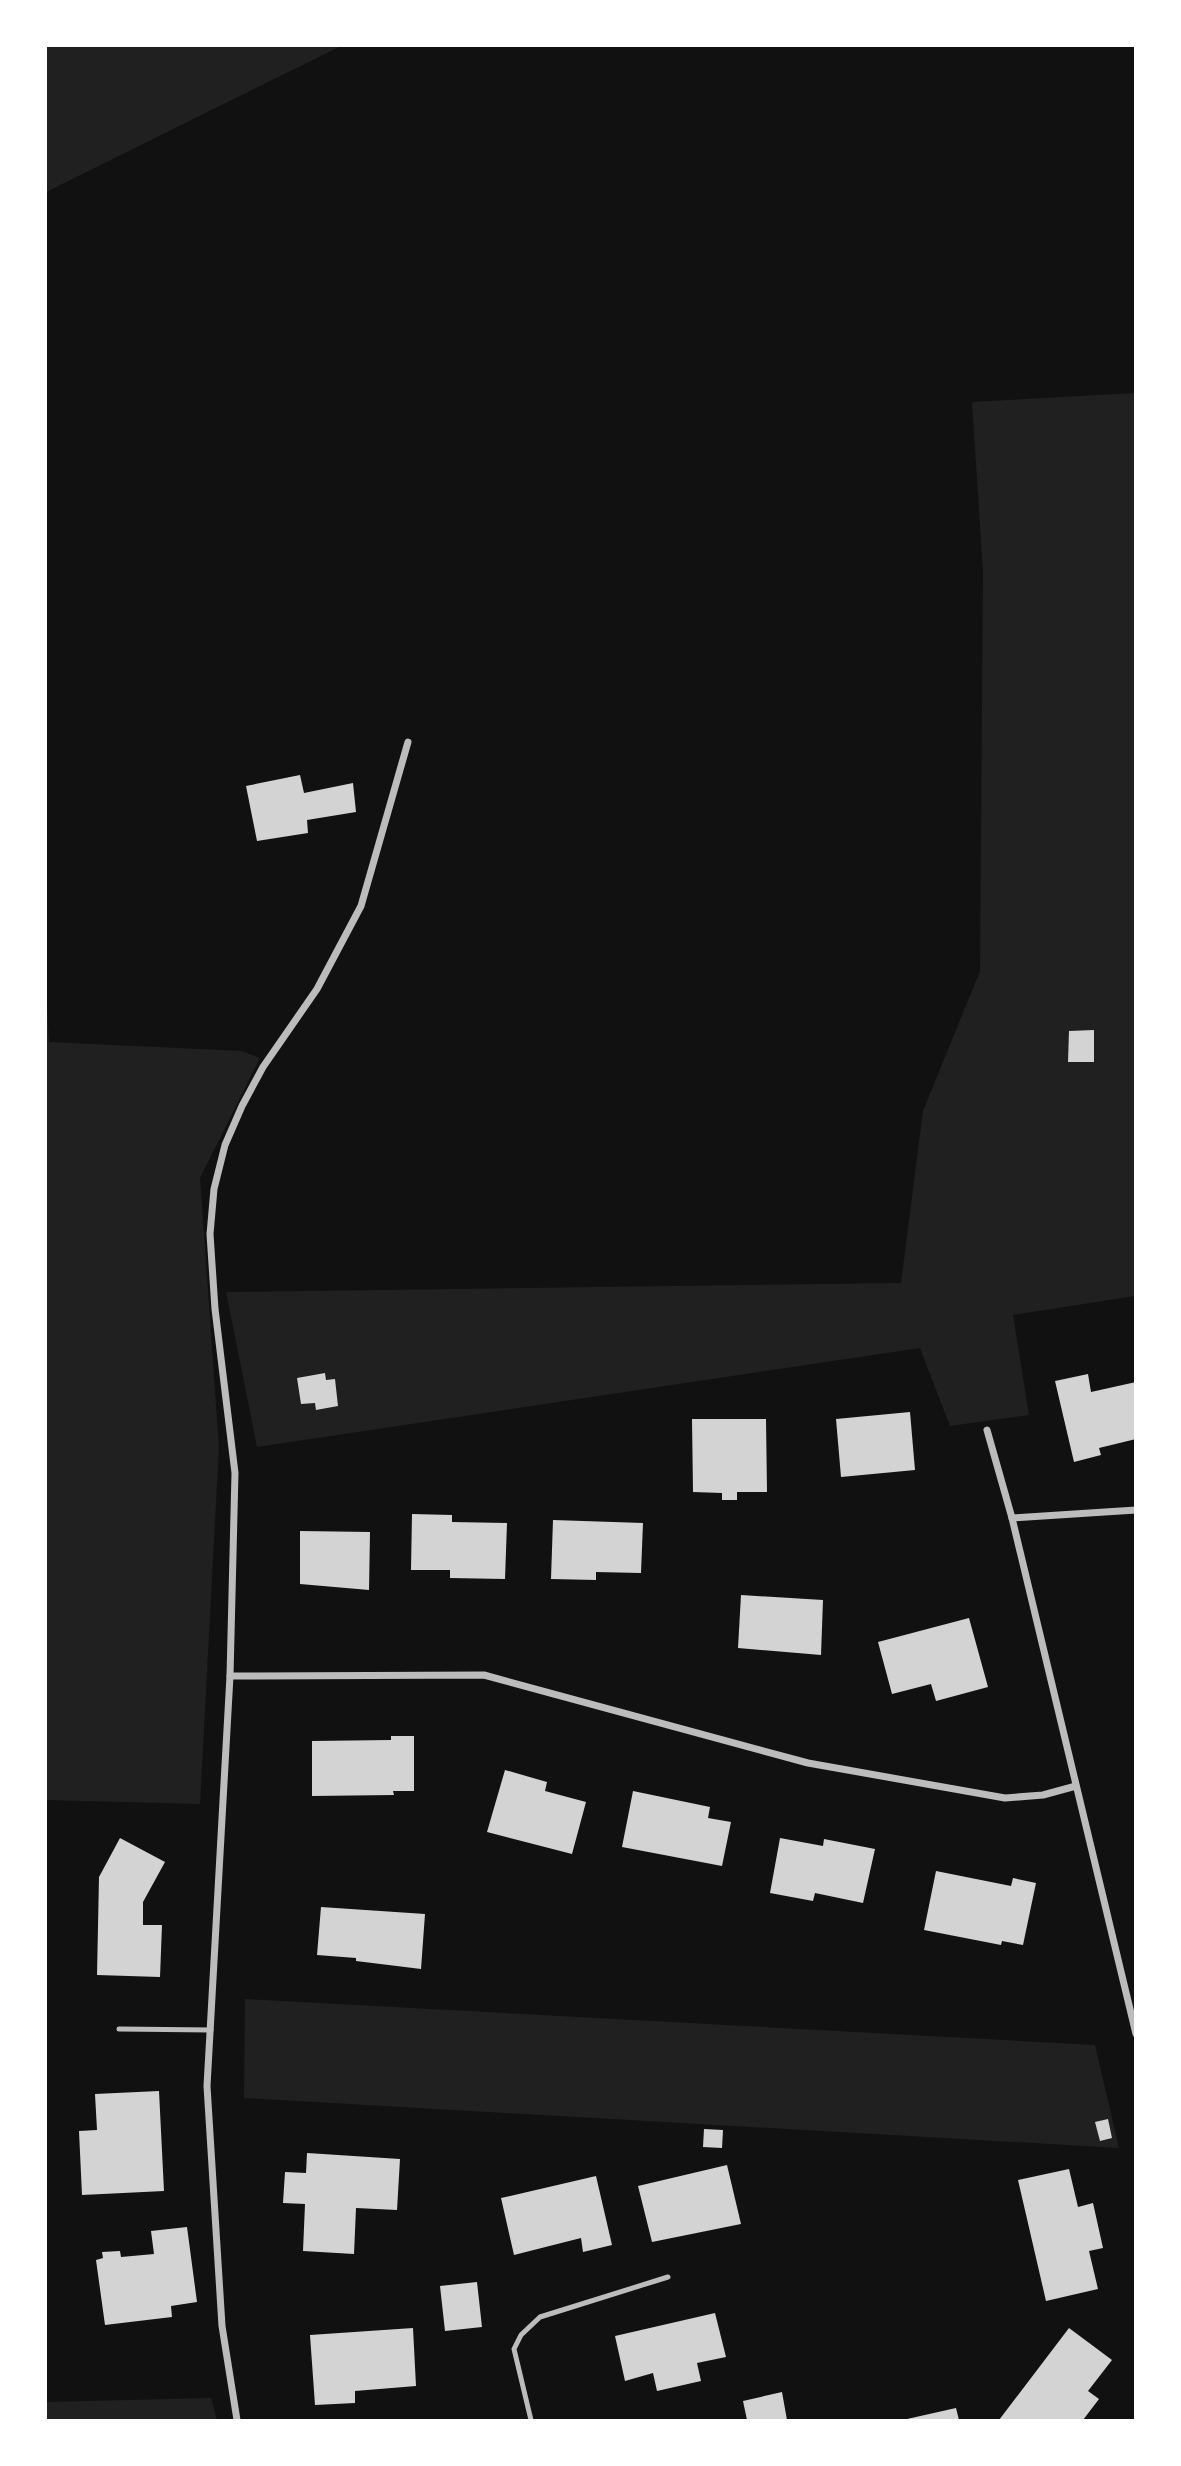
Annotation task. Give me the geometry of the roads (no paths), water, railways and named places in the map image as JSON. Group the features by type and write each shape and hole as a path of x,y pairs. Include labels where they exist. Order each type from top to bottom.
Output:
{"street":[{"path":"237,2420 222,2326 207,2085 230,1676 235,1473 215,1310 210,1234 214,1189 225,1145 242,1106 263,1067 317,989 361,906 408,742"},
{"path":"988,1430 1012,1518 1136,2034"},
{"path":"1012,1518 1136,1510"},
{"path":"230,1676 484,1675 808,1763 1005,1798 1043,1795 1076,1786"}],"lane":[{"path":"119,2029 211,2030"},
{"path":"531,2420 514,2349 521,2335 540,2317 668,2277"}]}
